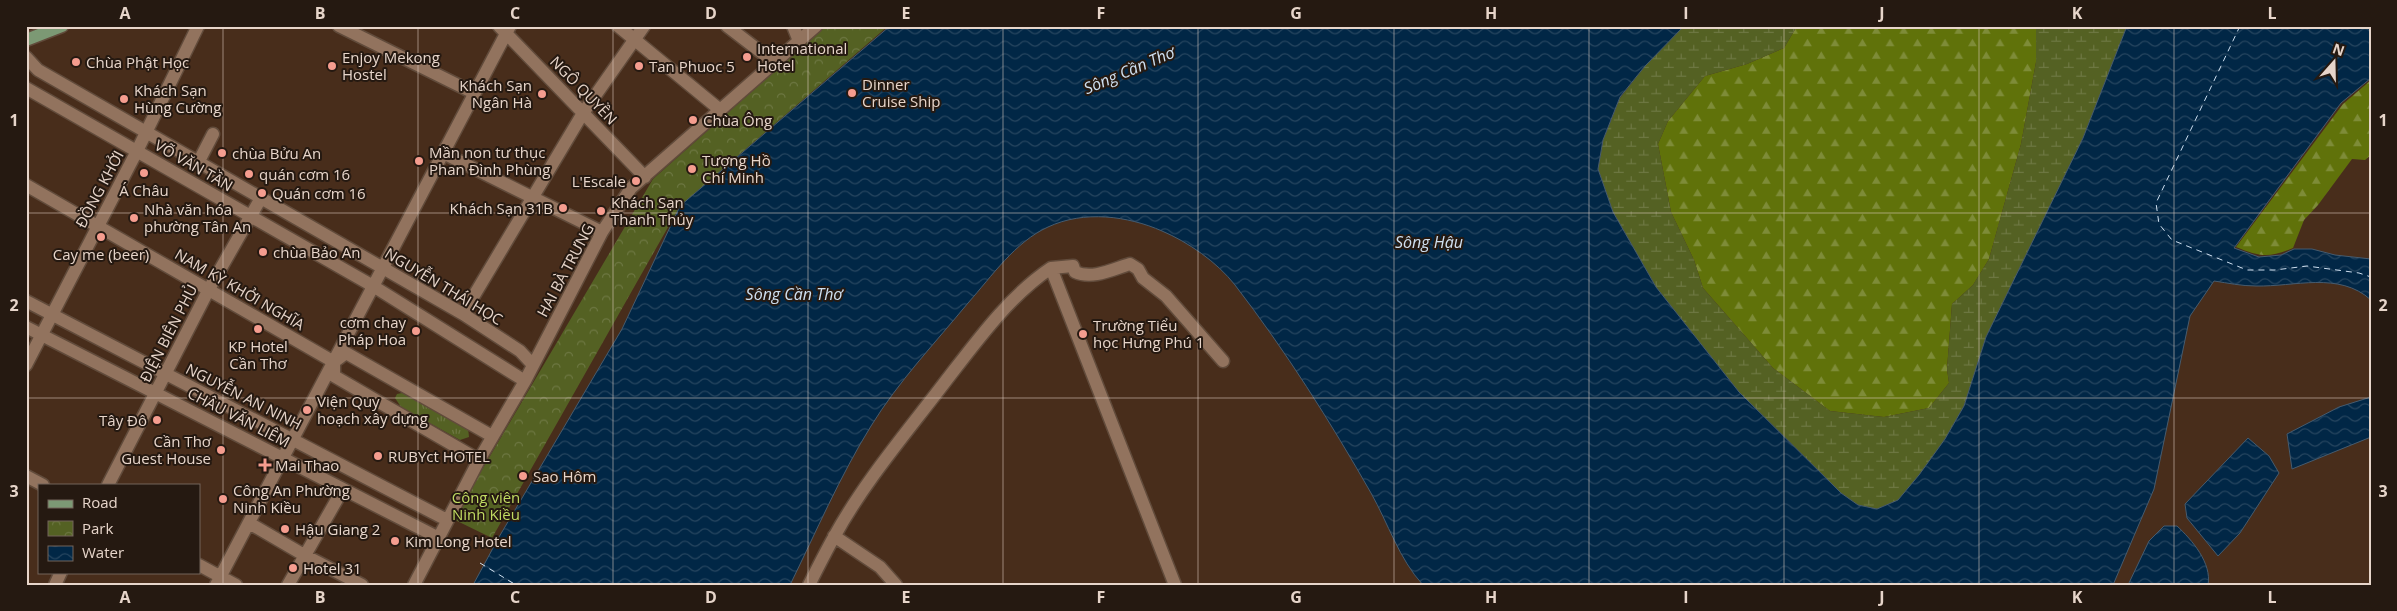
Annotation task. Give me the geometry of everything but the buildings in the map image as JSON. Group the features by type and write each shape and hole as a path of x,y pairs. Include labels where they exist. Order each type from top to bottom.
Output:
{"main road":[{"path":"26,40 62,26"}],"street":[{"name":"ĐỒNG KHỞI","path":"26,365 137,151 198,26"},
{"path":"339,26 474,93"},
{"path":"618,26 719,109"},
{"path":"463,314 583,113 644,26"},
{"path":"727,26 775,63"},
{"path":"793,26 800,41"},
{"name":"HAI BÀ TRƯNG","path":"414,585 437,537 492,436 525,381 602,232 631,188 816,26"},
{"path":"219,580 443,153 505,28"},
{"name":"NGÔ QUYỀN","path":"505,28 645,177"},
{"name":"NGUYỄN THÁI HỌC","path":"26,57 38,70 463,314 520,351 533,365"},
{"name":"VÕ VĂN TẦN","path":"26,88 373,286 525,381"},
{"path":"199,161 213,134"},
{"path":"443,153 602,232"},
{"name":"NAM KỲ KHỞI NGHĨA","path":"26,185 334,362"},
{"name":"ĐIỆN BIÊN PHỦ","path":"109,484 209,289 261,198"},
{"path":"809,585 834,536 866,487 966,356 1006,309 1038,276 1051,268 1073,266 1075,272 1083,275 1094,275 1130,264 1135,266 1143,278 1166,296 1223,362"},
{"path":"1051,268 1175,585"},
{"name":"NGUYỄN AN NINH","path":"26,300 447,520"},
{"name":"CHÂU VĂN LIÊM","path":"26,326 437,537"},
{"path":"334,362 346,353 492,436"},
{"path":"334,362 334,376 479,460"},
{"path":"26,476 41,484"},
{"path":"288,585 343,489"},
{"path":"249,523 304,555 362,585"},
{"path":"834,536 880,567 896,585"},
{"path":"200,566 219,580 236,585"}],"green space":[{"name":"Công viên Ninh Kiều","path":"826,26 888,26 680,206 492,538 453,519 653,179"},
{"path":"1684,26 1797,26 1784,48 1747,64 1705,76 1668,121 1658,144 1671,212 1694,260 1703,288 1773,368 1830,411 1884,417 1929,408 1949,383 1947,369 1952,304 1973,285 1989,259 2021,144 2036,62 2036,26 2127,26 2083,138 1986,337 1964,406 1945,439 1919,476 1898,500 1877,509 1858,505 1841,493 1739,392 1656,287 1613,212 1598,169 1603,140 1620,98 1645,66"},
{"path":"1797,26 2036,26 2036,62 2021,144 1989,259 1973,285 1952,304 1947,369 1949,383 1929,408 1884,417 1830,411 1773,368 1703,288 1694,260 1671,212 1658,144 1668,121 1705,76 1747,64 1784,48"},
{"path":"2371,80 2371,155 2365,160 2352,159 2318,205 2304,220 2293,248 2271,255 2264,255 2236,247 2343,104"},
{"path":"397,394 408,394 468,428 469,437 460,440 401,407 395,398"}],"water":[{"name":"Sông Hậu","path":"890,26 1684,26 1645,66 1620,97 1603,140 1598,169 1613,212 1656,287 1739,392 1841,493 1858,505 1877,509 1898,500 1945,439 1964,406 1986,337 2083,138 2127,26 2371,26 2371,78 2341,103 2234,248 2259,257 2281,255 2294,249 2312,249 2335,255 2371,259 2371,300 2358,291 2331,283 2316,282 2256,286 2214,281 2190,316 2154,489 2113,585 1423,585 1407,564 1371,493 1323,413 1272,335 1220,268 1192,247 1149,226 1106,217 1076,218 1048,227 1025,241 995,271 905,378 860,445 790,585 473,585 499,537 622,329 680,206"},
{"path":"2371,397 2371,437 2292,469 2287,434 2339,407"},
{"path":"2248,438 2269,456 2279,473 2240,533 2218,556 2187,518 2185,504"},
{"path":"2164,526 2177,526 2200,552 2207,568 2208,585 2128,585 2149,541"}],"ferry route":[{"path":"2240,26 2156,203 2159,224 2172,240 2247,270 2275,270 2307,266 2359,273 2371,277"},
{"path":"480,563 516,585"}],"place":[{"name":"International Hotel","path":"747,57"},
{"name":"Chùa Phật Học","path":"76,62"},
{"name":"Enjoy Mekong Hostel","path":"332,66"},
{"name":"Tan Phuoc 5","path":"639,66"},
{"name":"Dinner Cruise Ship","path":"852,93"},
{"name":"Khách Sạn Ngân Hà","path":"542,94"},
{"name":"Khách Sạn Hùng Cường","path":"124,99"},
{"name":"Chùa Ông","path":"693,120"},
{"name":"chùa Bửu An","path":"222,153"},
{"name":"Mần non tư thục Phan Đình Phùng","path":"419,161"},
{"name":"Tượng Hồ Chí Minh","path":"692,169"},
{"name":"Á Châu","path":"144,173"},
{"name":"quán cơm 16","path":"249,174"},
{"name":"L'Escale","path":"636,181"},
{"name":"Quán cơm 16","path":"262,193"},
{"name":"Khách Sạn 31B","path":"563,208"},
{"name":"Khách Sạn Thanh Thủy","path":"601,211"},
{"name":"Nhà văn hóa phường Tân An","path":"134,218"},
{"name":"Cay me (beer)","path":"101,237"},
{"name":"chùa Bảo An","path":"263,252"},
{"name":"KP Hotel Cần Thơ","path":"258,329"},
{"name":"cơm chay Pháp Hoa","path":"416,331"},
{"name":"Trường Tiểu học Hưng Phú 1","path":"1083,334"},
{"name":"Viện Quy hoạch xây dựng","path":"307,410"},
{"name":"Tây Đô","path":"157,420"},
{"name":"Cần Thơ Guest House","path":"221,450"},
{"name":"RUBYct HOTEL","path":"378,456"},
{"name":"Mai Thao","path":"265,465"},
{"name":"Sao Hôm","path":"523,476"},
{"name":"Công An Phường Ninh Kiều","path":"223,499"},
{"name":"Hậu Giang 2","path":"285,529"},
{"name":"Kim Long Hotel","path":"395,541"},
{"name":"Hotel 31","path":"293,568"}],"water label":[{"name":"Sông Cần Thơ","path":"1129,70"},
{"name":"Sông Cần Thơ","path":"794,294"}]}
